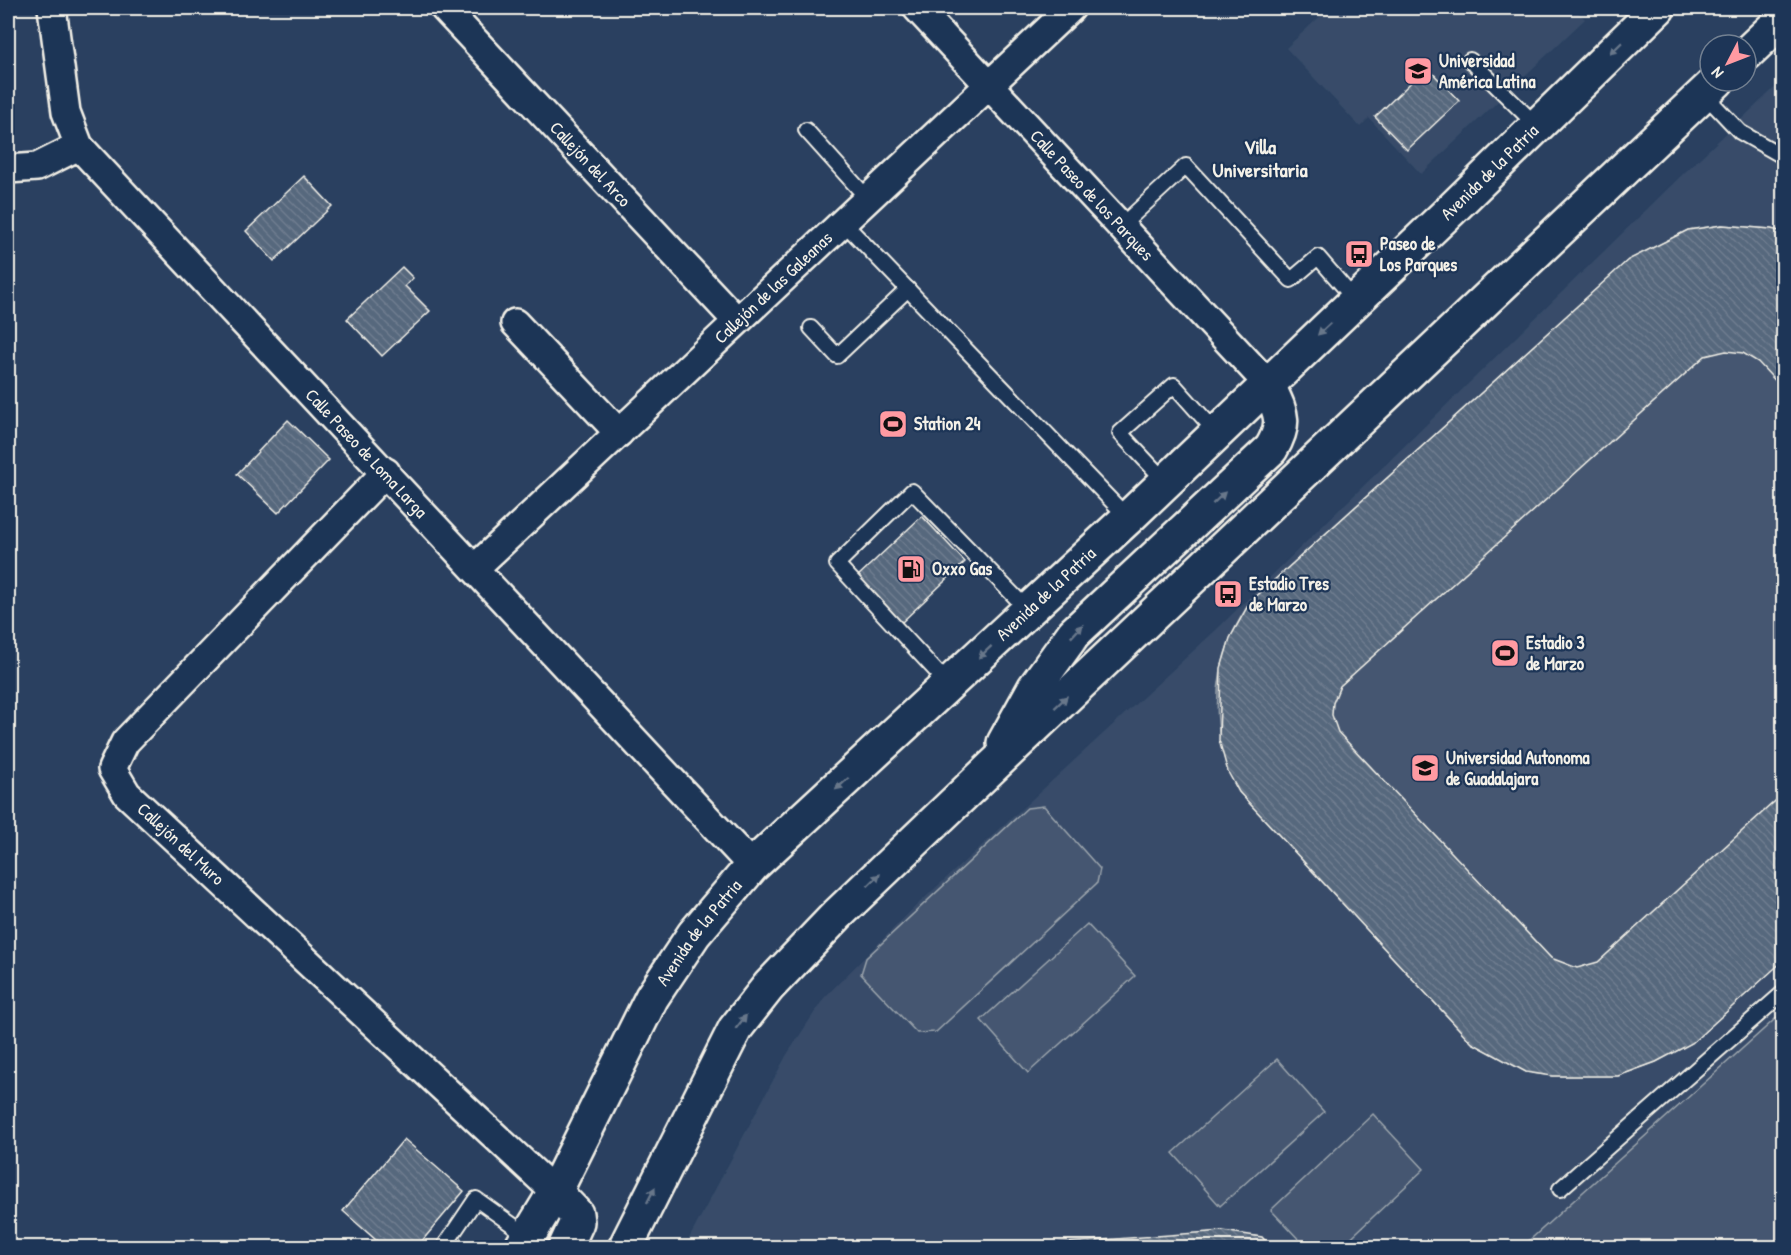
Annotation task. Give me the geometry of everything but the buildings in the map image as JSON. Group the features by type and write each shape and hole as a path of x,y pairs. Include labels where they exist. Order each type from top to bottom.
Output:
{"main road":[{"name":"Avenida de la Patria","path":"524,1242 555,1192 652,997 694,934 752,866 1128,518 1658,8"},
{"path":"1758,43 1784,18"},
{"path":"625,1248 735,1029 769,986 837,915 1705,93"},
{"path":"990,769 1035,687 1074,633 1271,449 1280,434 1282,416 1267,384"},
{"path":"555,1192 576,1214 577,1222 565,1248"}],"street":[{"name":"Calle Paseo de Loma Larga","path":"52,8 66,112 79,146 476,567 752,866"},
{"name":"Callejón del Arco","path":"444,8 737,321"},
{"name":"Calle Paseo de los Parques","path":"917,8 1267,384"},
{"name":"Callejón de las Galeanas","path":"476,567 1071,8"},
{"path":"8,168 37,167 79,146"},
{"path":"515,323 619,432"},
{"name":"Callejón del Muro","path":"386,472 125,742 112,769 127,794 555,1192"}],"lane":[{"path":"1470,60 1537,126"},
{"path":"1715,93 1740,132 1784,157"},
{"path":"806,130 868,199"},
{"path":"1121,226 1186,166 1292,280 1318,257 1355,300"},
{"path":"843,222 1128,518"},
{"path":"811,328 837,356 908,289"},
{"path":"1165,481 1120,433 1174,385 1216,432"},
{"path":"949,685 837,564 912,491 1029,611"},
{"path":"1560,1189 1784,992"},
{"path":"442,1248 476,1199 524,1242"}],"shaded area":[{"name":"Universidad América Latina","path":"1329,8 1574,8 1585,19 1421,174 1369,118 1360,127 1286,48"},
{"name":"Universidad Autonoma de Guadalajara","path":"1783,80 1783,1247 684,1248 786,1056 824,998 917,905 1216,630 1684,173"},
{"name":"Estadio 3 de Marzo","path":"1722,225 1783,232 1783,960 1692,1043 1656,1062 1618,1076 1552,1076 1526,1072 1472,1043 1239,792 1230,775 1220,737 1218,697 1224,658 1232,634 1250,602 1628,260 1688,230"},
{"path":"1044,806 1100,869 1097,883 936,1032 917,1033 861,974 866,958 1027,808"},
{"path":"1087,924 1135,976 1028,1073 981,1020"},
{"path":"1783,1012 1783,1247 1522,1247"},
{"path":"1277,1059 1324,1112 1220,1206 1173,1153"},
{"path":"1373,1114 1424,1169 1341,1247 1306,1247 1271,1210"}],"place":[{"name":"Universidad América Latina","path":"1418,71"},
{"name":"Paseo de Los Parques","path":"1359,254"},
{"name":"Station 24","path":"893,424"},
{"name":"Oxxo Gas","path":"911,569"},
{"name":"Estadio Tres de Marzo","path":"1228,594"},
{"name":"Estadio 3 de Marzo","path":"1505,653"},
{"name":"Universidad Autonoma de Guadalajara","path":"1425,768"}],"district":[{"name":"Villa Universitaria","path":"1260,158"}]}
